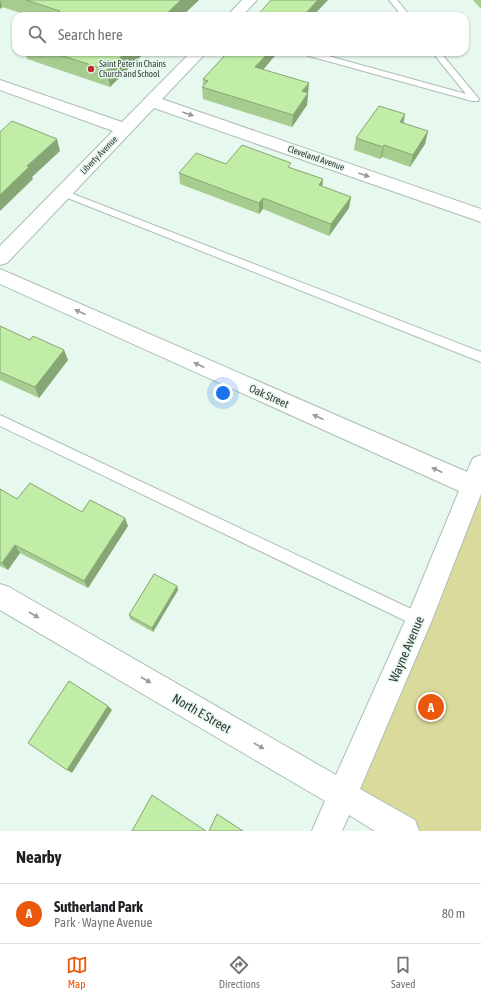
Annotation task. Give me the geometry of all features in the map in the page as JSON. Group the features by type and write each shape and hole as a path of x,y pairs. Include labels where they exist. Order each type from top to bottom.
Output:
{"street":[{"path":"238,12 250,0"},
{"name":"Liberty Avenue","path":"0,258 195,56"},
{"path":"2,88 124,129"},
{"name":"Cleveland Avenue","path":"151,101 481,216"},
{"name":"Oak Street","path":"0,276 477,475"},
{"name":"Wayne Avenue","path":"327,831 419,620 477,475"},
{"name":"North E Street","path":"0,596 343,794 404,831"}],"lane":[{"path":"393,0 403,12"},
{"path":"319,56 475,100 439,56"},
{"path":"63,193 481,357"},
{"path":"0,420 419,620"}],"green space":[{"path":"481,465 481,831 404,831 343,794"}],"building":[{"path":"26,0 181,0 168,12 59,12 60,11"},
{"path":"271,0 318,0 307,12 260,12"},
{"path":"63,56 122,56 107,70"},
{"path":"224,56 265,56 255,67 309,83 302,91 308,93 293,115 202,87 208,81 203,79"},
{"path":"379,106 405,114 400,122 428,131 413,155 384,145 383,147 356,138"},
{"path":"12,121 57,139 27,166 29,167 0,195 0,132"},
{"path":"242,145 291,163 288,167 323,179 319,185 351,197 331,224 263,198 259,203 179,173 196,153 226,164"},
{"path":"0,326 30,340 33,336 64,350 35,387 0,372"},
{"path":"30,483 82,512 90,500 125,518 84,581 15,545 2,563 0,562 0,489 17,499"},
{"path":"154,574 177,586 152,628 129,615"},
{"path":"69,681 108,706 67,770 28,743"},
{"path":"152,795 206,831 132,831"},
{"path":"217,814 243,831 209,831"}],"place":[{"name":"Saint Peter in Chains Church and School","path":"91,69"},
{"name":"Sutherland Park","path":"431,707"}]}
